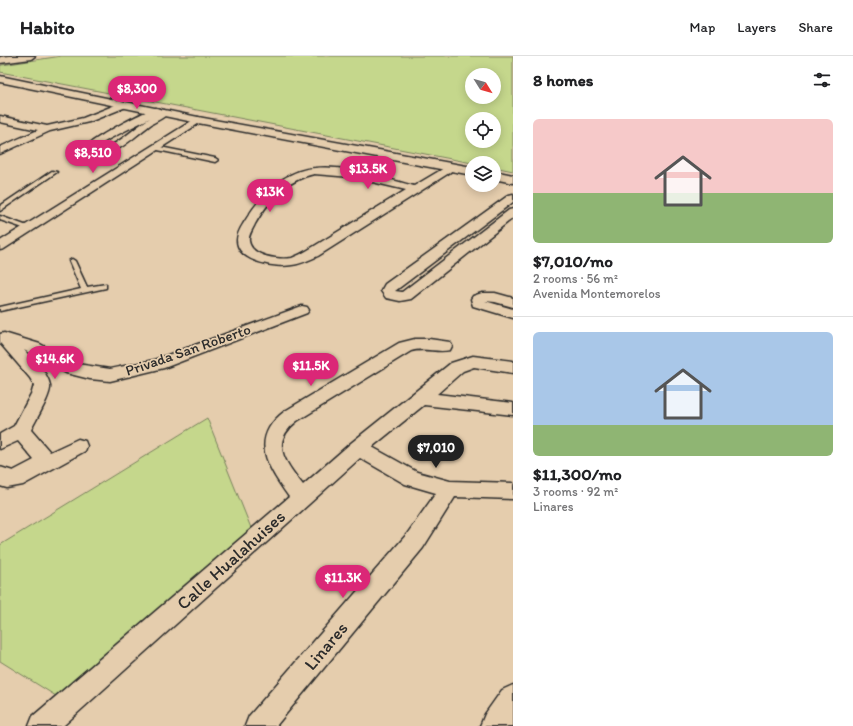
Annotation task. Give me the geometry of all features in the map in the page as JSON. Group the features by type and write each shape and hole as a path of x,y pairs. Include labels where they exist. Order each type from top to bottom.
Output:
{"main road":[{"path":"7,58 31,56"},
{"path":"0,80 115,103 155,115 198,120 465,170"},
{"path":"501,177 513,179"}],"street":[{"path":"0,151 47,129 86,120 115,103"},
{"path":"155,115 140,129 109,151 95,155 85,153 86,150 106,137 155,115"},
{"path":"0,118 47,129"},
{"path":"0,246 198,120"},
{"path":"128,126 140,129"},
{"path":"415,189 325,170 303,173 290,179 272,192 257,210 244,234 243,243 247,251 256,257 268,261 287,262 300,260 313,253 415,189 450,167"},
{"path":"513,197 390,287 388,291 391,295 400,297 406,296 513,212"},
{"path":"466,232 479,238"},
{"path":"513,303 490,297 482,297 478,299 478,303 513,314"},
{"name":"Privada San Roberto","path":"3,338 34,348 61,364 81,371 110,375 158,364 302,310"},
{"name":"Privada San Roberto","path":"3,338 37,375 42,385 41,392 21,431"},
{"path":"301,498 275,456 273,438 282,424 291,416 405,347 420,343 444,346"},
{"name":"Calle Hualahuises","path":"43,726 358,448 422,398 457,367 465,363 482,361 513,367"},
{"path":"422,398 513,409"},
{"path":"0,442 21,431 47,462"},
{"path":"0,475 3,478 11,480 78,446"},
{"path":"358,448 412,478 450,489 513,491"},
{"name":"Linares","path":"259,726 415,541 450,489"},
{"path":"497,726 513,700"}],"lane":[{"path":"155,148 215,160"},
{"path":"0,209 54,172"},
{"path":"0,218 28,228"},
{"path":"72,261 85,290"},
{"path":"0,309 103,286"}],"green space":[{"path":"62,56 513,56 513,171 501,168 501,156 465,156 465,162 0,72 0,66"},
{"path":"207,418 253,533 64,701 0,661 0,545"}]}
